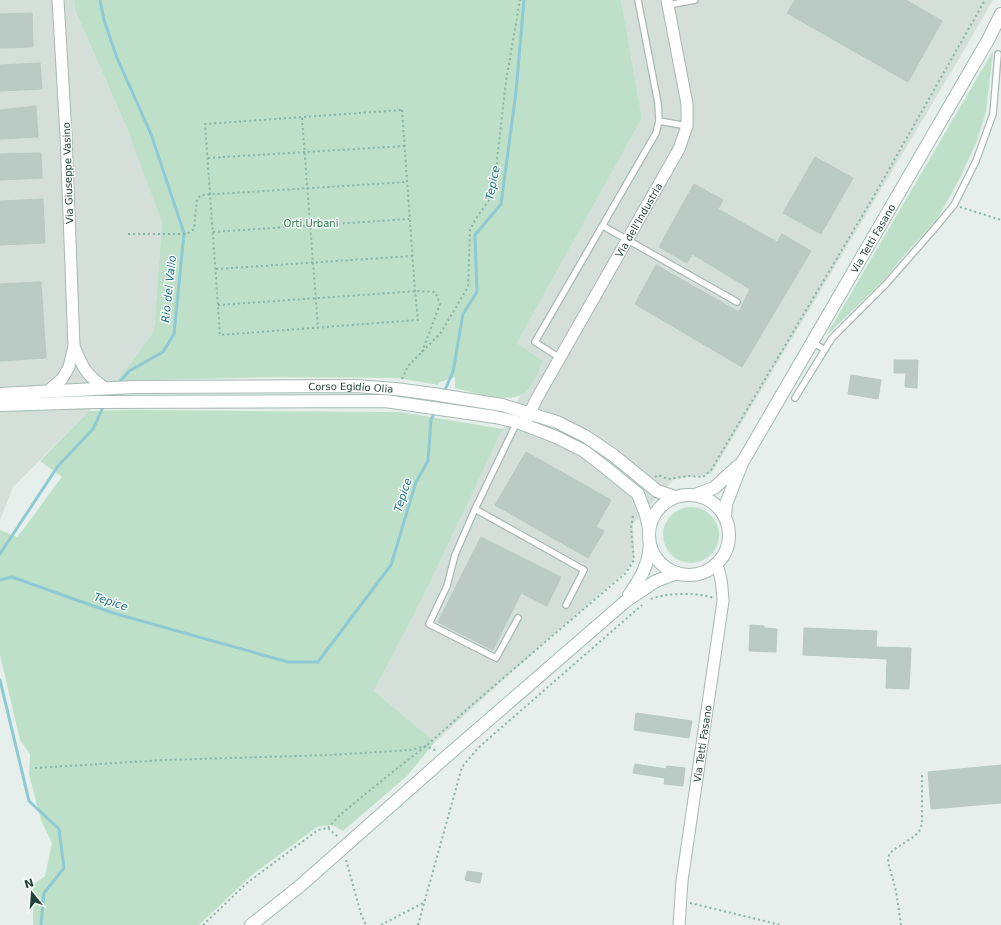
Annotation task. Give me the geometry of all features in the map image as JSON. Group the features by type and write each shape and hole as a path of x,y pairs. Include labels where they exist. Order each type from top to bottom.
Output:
{"main road":[{"name":"Via Tetti Fasano","path":"725,517 726,504 742,462 984,47 1001,14"},
{"name":"Corso Egidio Olia","path":"0,394 134,387 355,386 396,389 502,404 557,422 585,436 613,455 657,491 676,497"},
{"name":"Corso Egidio Olia","path":"0,405 95,402 342,400 384,401 495,416 520,423 556,437 584,451 638,494 646,515 649,529"},
{"name":"Via Tetti Fasano","path":"695,495 714,488 742,462"},
{"path":"626,601 644,572 650,546 649,529 652,519 666,502 676,497 685,495 695,495 707,499 718,506 725,517 729,529 728,542 724,554 716,564 698,574 687,575 676,573 665,567 656,557 650,546"},
{"path":"251,925 300,886 626,601 656,581 676,573"}],"street":[{"name":"Via Giuseppe Vasino","path":"48,391 62,379 69,367 74,346 66,135 58,0"},
{"name":"Via dell'Industria","path":"520,423 529,412 679,149 687,126 687,104 668,2"},
{"name":"Via Giuseppe Vasino","path":"74,346 81,364 90,378 105,388"},
{"name":"Via Tetti Fasano","path":"679,925 682,881 723,602 722,580 720,571 716,564"}],"lane":[{"path":"560,358 535,342 656,133 659,121 658,104 638,0"},
{"path":"668,2 694,0"},
{"path":"795,398 832,338 886,284 954,205 976,161 993,114 998,54"},
{"path":"659,121 687,126"},
{"path":"603,226 737,302"},
{"path":"812,342 825,350"},
{"path":"518,618 496,658 429,624 446,586 455,555 475,509 520,423"},
{"path":"475,509 584,570 566,605"}],"path":[{"path":"396,389 408,366 440,334 468,287 470,230 475,220 496,190 497,159 506,81 520,0"},
{"path":"652,480 658,475 668,479 689,476 703,477 711,470 871,201 986,0"},
{"path":"402,110 404,146 418,320 220,335 205,124 402,110"},
{"path":"302,117 318,328"},
{"path":"208,158 404,146"},
{"path":"128,234 187,234 194,229 197,199 200,195 407,182"},
{"path":"954,205 1001,220"},
{"path":"213,232 410,219"},
{"path":"216,269 412,256"},
{"path":"218,305 415,291 435,292 440,304 422,353"},
{"path":"203,925 247,883 318,830 328,828 341,814 426,746 626,573 634,560 631,529 634,512"},
{"path":"418,925 462,766 478,748 647,601 657,596 684,594 708,596 723,602"},
{"path":"35,768 164,760 337,755 410,750 426,746 447,756"},
{"path":"901,925 896,891 888,862 889,855 893,850 919,832 922,824 922,775"},
{"path":"328,828 338,837"},
{"path":"345,857 361,914 366,925"},
{"path":"681,901 782,925"},
{"path":"381,925 423,903"}],"shaded area":[{"path":"0,0 74,0 75,10 138,154 162,222 154,331 128,367 89,411 13,487 0,520"},
{"path":"621,0 993,0 711,474 674,479 633,524 634,558 626,571 435,742 374,691 423,597 503,429 520,396 529,390 543,361 517,343 642,118"}],"green space":[{"name":"Orti Urbani","path":"74,0 621,0 642,118 517,343 543,361 529,389 523,394 514,397 494,397 455,388 455,377 440,382 438,385 398,378 274,377 116,381 154,331 162,222 128,131 75,10"},
{"path":"993,51 986,112 976,143 960,178 937,219 882,282 826,336"},
{"path":"89,411 400,412 503,429 423,597 374,691 435,742 407,776 343,831 332,825 317,827 252,875 199,925 33,925 33,885 45,876 52,843 41,820 29,774 30,754 20,740 0,655 0,530 17,537 29,522 62,477 40,461"},
{"path":"686,507 696,507 711,515 717,524 719,535 717,546 711,555 696,563 686,563 675,558 668,551 663,540 663,530 668,519 675,512"}],"building":[{"path":"795,0 906,0 942,21 908,82 787,13"},
{"path":"32,13 33,47 0,48 0,14"},
{"path":"40,63 42,89 0,91 0,65"},
{"path":"36,106 38,137 0,139 0,110"},
{"path":"41,153 42,178 0,180 0,154"},
{"path":"815,157 853,178 821,234 783,213"},
{"path":"694,184 723,200 718,209 777,242 782,234 811,251 742,367 635,304 656,265 739,312 750,289 692,254 687,263 659,247"},
{"path":"43,199 45,243 0,245 0,201"},
{"path":"41,282 46,358 0,361 0,284"},
{"path":"894,360 918,360 917,388 905,387 906,373 894,373"},
{"path":"851,375 881,380 878,399 848,394"},
{"path":"526,452 611,500 596,527 604,531 588,558 495,505"},
{"path":"481,537 561,577 547,606 521,593 493,650 438,622"},
{"path":"750,625 777,629 776,652 749,651"},
{"path":"804,628 877,631 876,647 911,648 909,689 886,688 887,659 803,655"},
{"path":"636,713 692,721 689,738 634,730"},
{"path":"635,764 666,769 667,766 685,768 683,786 664,784 665,778 633,773"},
{"path":"1001,765 1001,803 931,809 928,772"},
{"path":"467,871 482,873 480,883 465,880"}],"waterway":[{"name":"Rio del Vallo","path":"100,0 104,20 117,58 151,134 184,233 174,334 163,352 129,371 118,384"},
{"name":"Tepice","path":"444,392 453,372 463,314 477,292 475,235 501,204 516,92 524,0"},
{"name":"Rio del Vallo","path":"0,554 58,466 93,429 104,405"},
{"name":"Tepice","path":"0,580 12,577 113,613 288,662 318,662 391,565 416,482 428,461 431,420 435,412"},
{"name":"Tepice","path":"0,680 29,801 59,829 64,868 44,893 41,925"}]}
